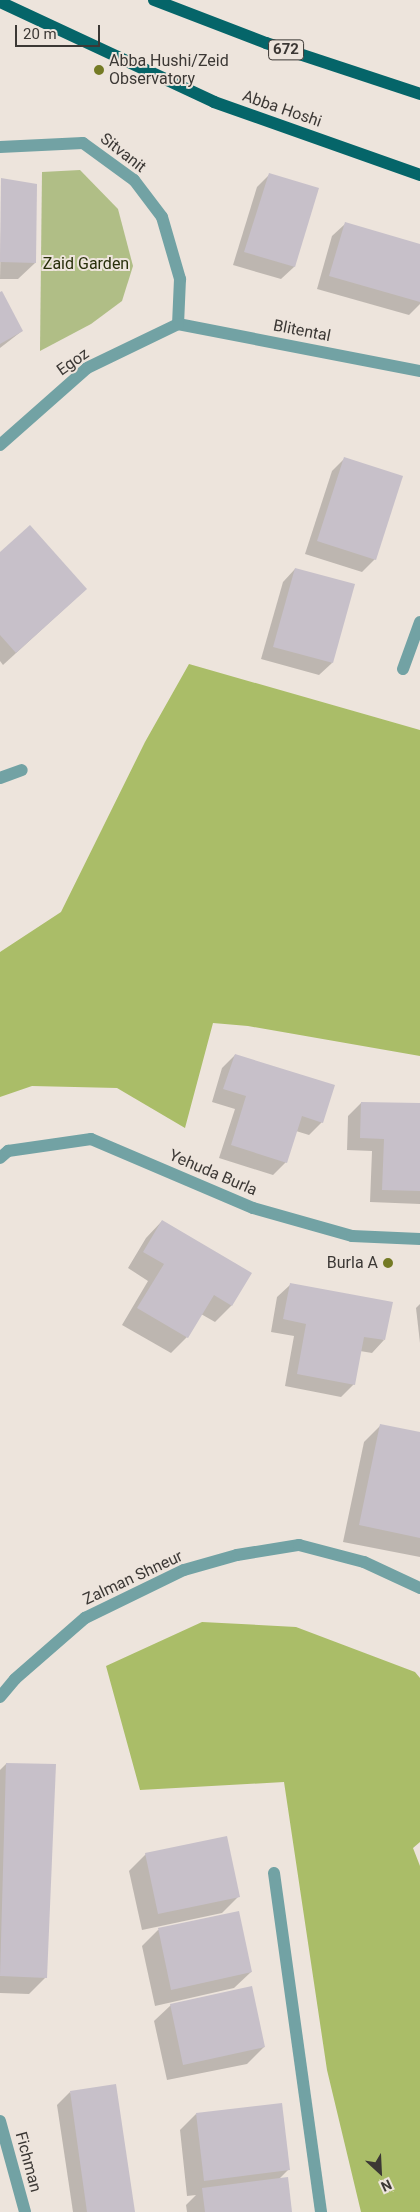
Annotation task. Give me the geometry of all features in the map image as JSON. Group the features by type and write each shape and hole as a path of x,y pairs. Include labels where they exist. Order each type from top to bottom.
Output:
{"main road":[{"name":"672","path":"154,0 266,43 420,94"},
{"name":"Abba Hoshi","path":"0,2 214,102 420,175"}],"street":[{"name":"Sitvanit","path":"0,147 83,143 134,180 162,217 180,279 178,324"},
{"name":"Blitental","path":"178,324 420,371"},
{"name":"Egoz","path":"0,445 87,368 178,324"},
{"path":"403,669 420,622"},
{"path":"0,778 22,770"},
{"name":"Yehuda Burla","path":"0,1158 8,1151 91,1139 254,1208 352,1236 420,1239"},
{"name":"Zalman Shneur","path":"0,1697 15,1679 85,1618 184,1570 237,1555 299,1545 364,1562 420,1588"},
{"path":"274,1873 321,2212"},
{"name":"Fichman","path":"0,2121 25,2212"}],"green space":[{"name":"Zaid Garden","path":"80,170 118,209 133,266 122,301 91,324 40,351 42,172"},
{"path":"189,664 420,730 420,1056 248,1026 213,1023 185,1128 117,1088 32,1086 0,1097 0,952 61,912 145,742"},
{"path":"202,1622 296,1627 415,1672 420,1678 420,1842 413,1848 420,1866 420,2212 361,2212 327,2070 284,1782 140,1790 106,1666"}],"building":[{"path":"269,173 319,188 295,267 244,252"},
{"path":"1,178 37,184 36,263 0,262"},
{"path":"345,222 420,244 420,302 329,276"},
{"path":"2,291 23,331 0,344 0,292"},
{"path":"344,457 403,476 376,560 317,541"},
{"path":"30,525 87,589 16,653 0,635 0,552"},
{"path":"295,568 355,584 333,663 273,647"},
{"path":"235,1054 335,1085 323,1123 302,1116 287,1163 231,1145 246,1096 223,1089"},
{"path":"361,1102 420,1103 420,1191 382,1190 384,1139 360,1138"},
{"path":"162,1220 252,1273 232,1306 214,1295 188,1338 137,1308 164,1264 143,1252"},
{"path":"290,1283 393,1302 385,1340 364,1337 355,1385 297,1374 306,1324 283,1319"},
{"path":"380,1424 420,1432 420,1538 359,1525"},
{"path":"6,1763 56,1764 47,1978 0,1976"},
{"path":"227,1836 240,1897 158,1914 145,1853"},
{"path":"239,1911 252,1972 171,1990 158,1928"},
{"path":"252,1986 265,2047 183,2065 170,2004"},
{"path":"116,2084 135,2212 87,2212 70,2091"},
{"path":"282,2103 290,2170 204,2181 196,2113"},
{"path":"288,2177 292,2212 205,2212 202,2188"}],"place":[{"name":"Abba Hushi/Zeid Observatory","path":"99,70"},
{"name":"Burla A","path":"388,1263"}]}
